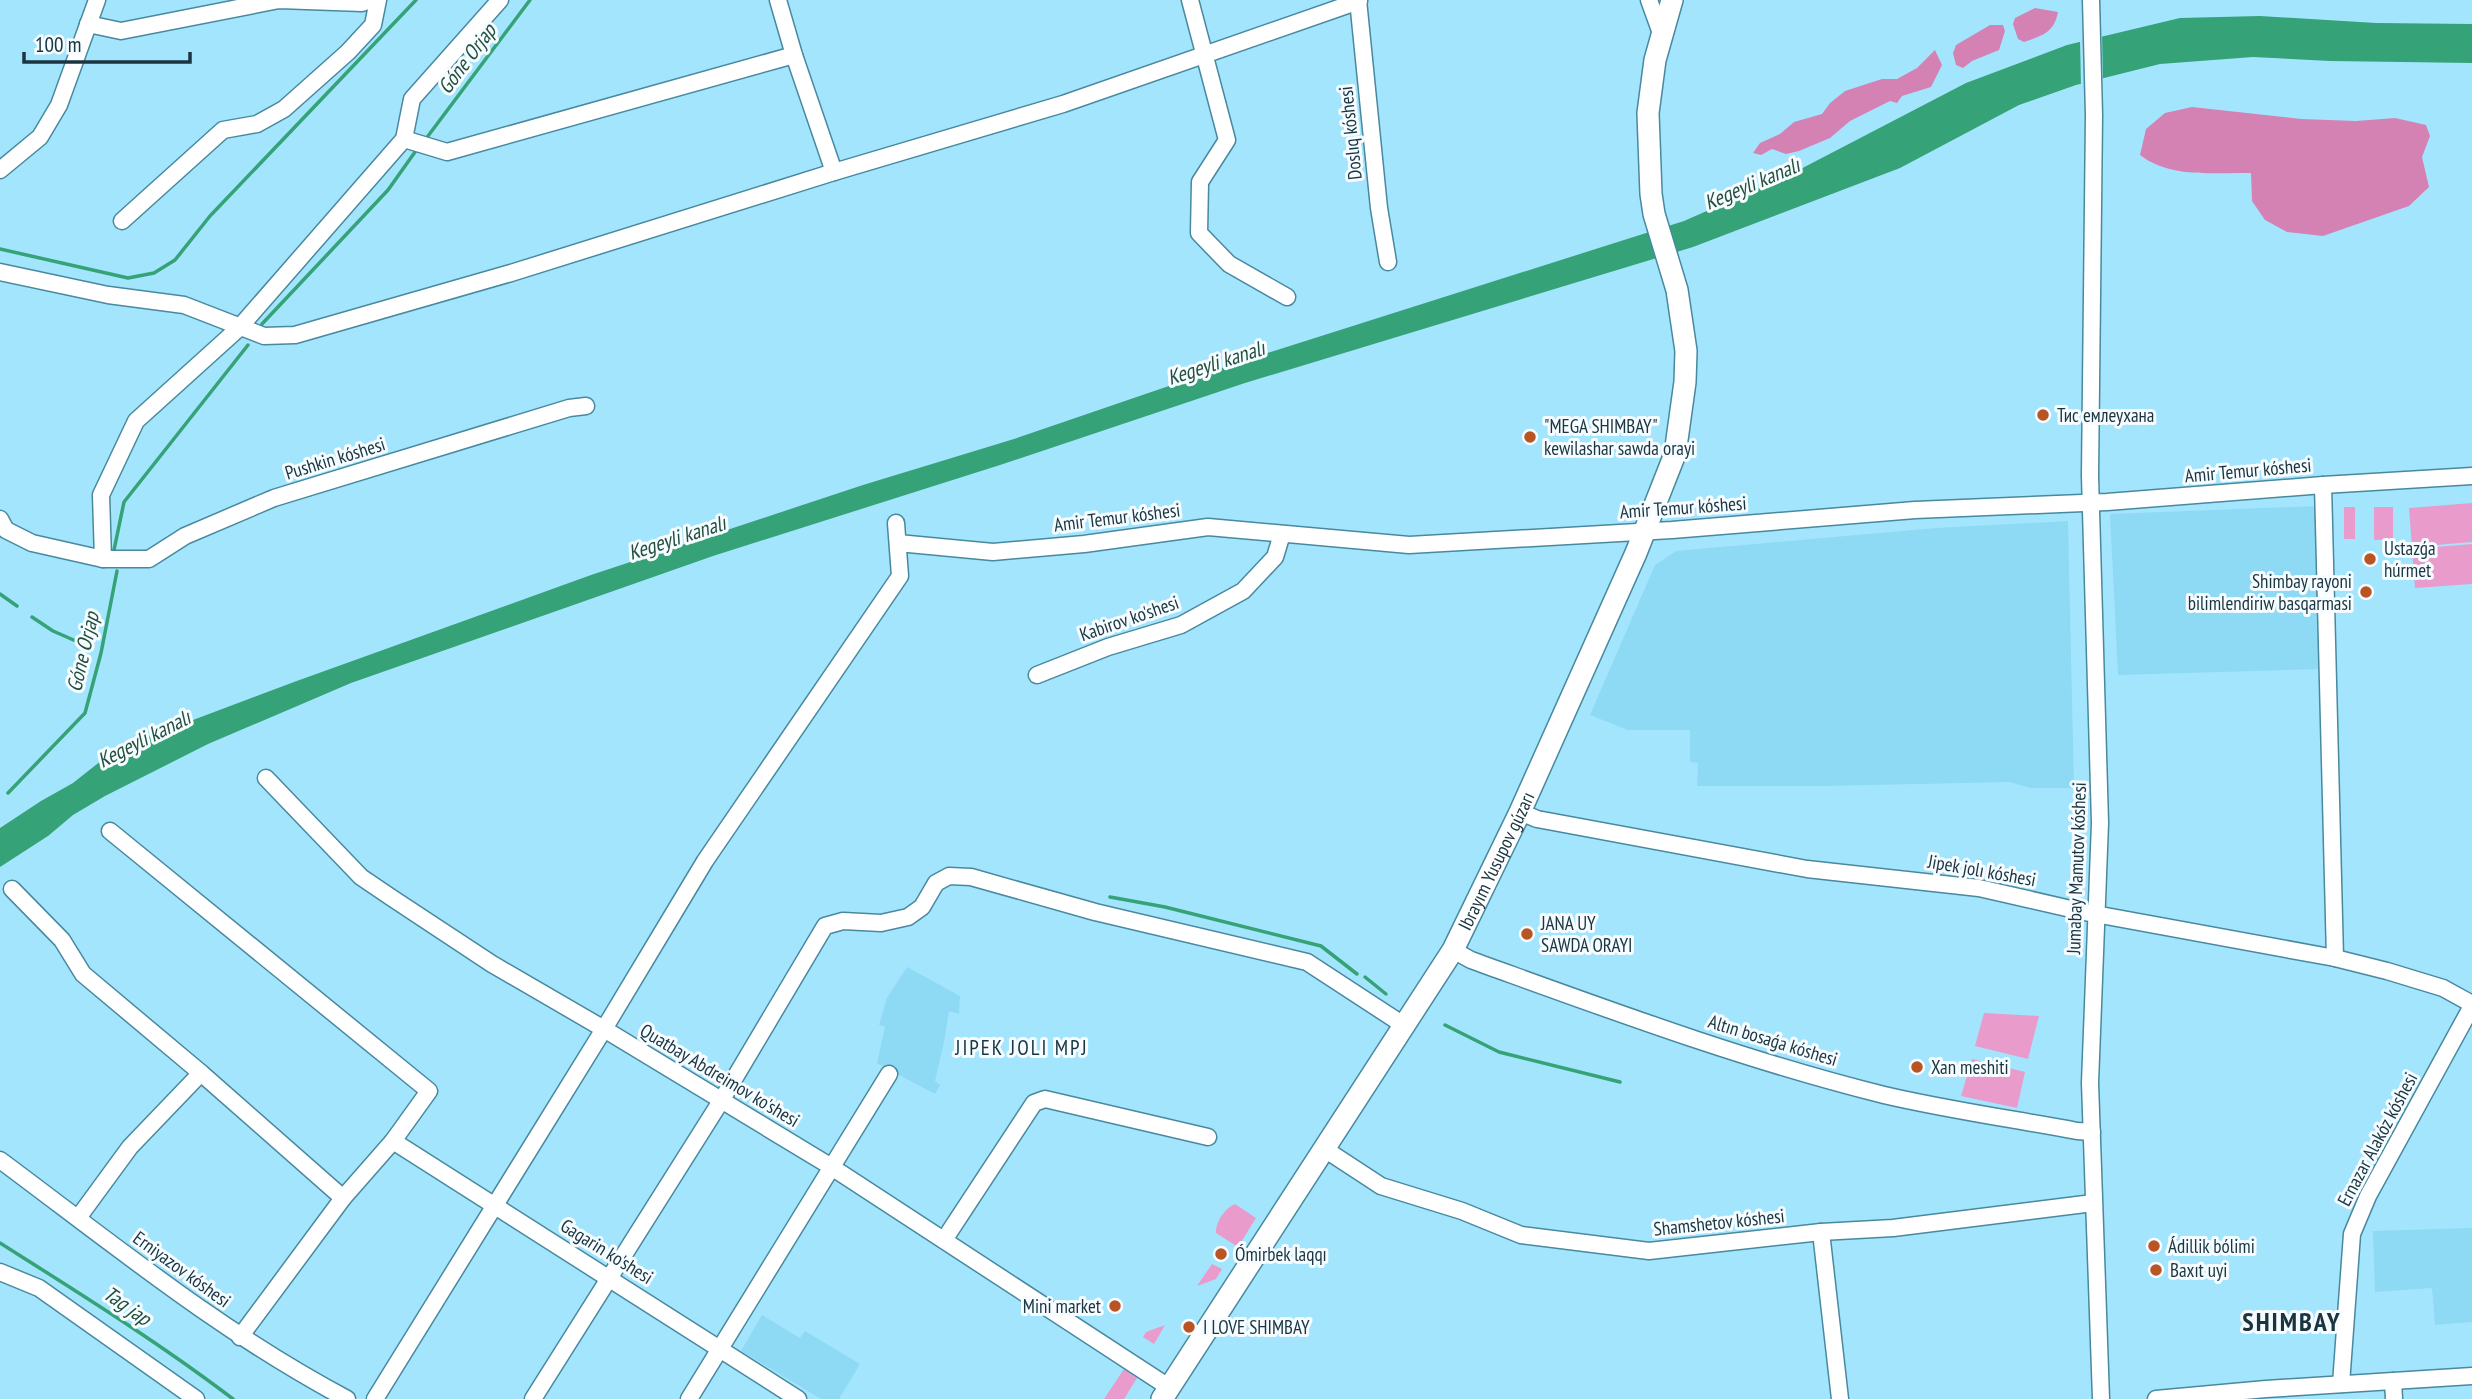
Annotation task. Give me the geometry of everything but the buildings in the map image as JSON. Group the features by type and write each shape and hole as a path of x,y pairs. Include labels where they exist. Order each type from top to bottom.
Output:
{"main road":[{"name":"Ibrayım Yusupov gúzarı","path":"1166,1393 1326,1150 1453,950 1520,812 1645,531 1675,454 1685,382 1686,351 1672,269 1654,214 1649,168 1648,113 1655,60 1672,0"}],"street":[{"path":"0,170 40,137 59,105 97,0"},
{"path":"88,24 121,31 279,0 362,3 371,0"},
{"path":"122,222 223,130 257,124 284,109 348,52 373,25 378,0"},
{"path":"103,559 100,495 136,421 239,328 404,139 412,99 500,0"},
{"path":"778,0 834,172"},
{"path":"1190,0 1227,141 1200,182 1199,233 1229,264 1287,297"},
{"path":"1649,0 1662,36"},
{"name":"Jumabay Mamutov kóshesi","path":"2091,0 2094,115 2091,503 2100,823 2090,1083 2101,1399"},
{"path":"0,272 108,295 184,305 264,336 295,335 511,273 1063,104 1359,1"},
{"name":"Doslıq kóshesi","path":"1359,1 1379,208 1388,262"},
{"path":"404,139 447,152 794,55"},
{"name":"Pushkin kóshesi","path":"0,519 5,530 32,543 103,559 149,559 185,536 274,498 569,408 586,406"},
{"name":"Amir Temur kóshesi","path":"898,543 993,552 1084,544 1208,527 1409,545 1645,531 1914,510 2091,503 2472,476"},
{"path":"2323,485 2334,958"},
{"path":"375,1399 705,861 901,576 896,523"},
{"name":"Kabirov ko'shesi","path":"1037,675 1108,646 1181,625 1243,591 1275,557 1283,534"},
{"name":"Quatbay Abdreimov ko'shesi","path":"266,778 361,877 492,964 830,1166 944,1240 1166,1393"},
{"name":"Jipek jolı kóshesi","path":"1520,812 1537,819 1807,869 1979,888 2098,915 2334,958 2443,988 2472,1005"},
{"path":"110,831 429,1091 393,1141 343,1198 240,1337"},
{"path":"533,1399 722,1101 825,926 843,921 881,923 908,917 922,907 936,883 949,876 971,877 1096,912 1307,962 1405,1026"},
{"path":"12,888 62,940 83,974 343,1198"},
{"name":"Altın bosaǵa kóshesi","path":"1453,950 1471,960 1623,1015 1770,1064 1885,1095 2077,1132 2092,1132"},
{"name":"Ernazar Alakóz kóshesi","path":"2341,1384 2352,1234 2368,1196 2472,1005"},
{"path":"78,1218 130,1146 201,1073"},
{"path":"688,1399 889,1074"},
{"path":"944,1240 1034,1103 1045,1099 1208,1137"},
{"name":"Gagarin ko'shesi","path":"393,1141 798,1399"},
{"name":"Shamshetov kóshesi","path":"1326,1150 1381,1186 1462,1211 1521,1235 1649,1251 1821,1232 1893,1228 2093,1203"},
{"name":"Erniyazov kóshesi","path":"0,1160 181,1297 303,1376 347,1399"},
{"path":"1821,1232 1840,1399"},
{"path":"0,1272 39,1288 196,1399"},
{"path":"2156,1399 2267,1394 2341,1384 2472,1376"},
{"path":"2393,1381 2393,1399"}],"shaded area":[{"path":"2035,8 2058,12 2056,19 2047,32 2024,42 2018,39 2013,24 2015,18"},
{"path":"1990,25 2003,25 2005,31 1999,50 1972,61 1963,68 1956,65 1953,53 1956,45"},
{"path":"1935,50 1942,65 1931,87 1902,96 1897,103 1890,101 1850,121 1830,138 1799,151 1786,154 1772,149 1761,155 1753,153 1760,143 1780,134 1794,122 1822,114 1830,103 1845,91 1882,79 1897,79 1917,68"},
{"path":"2192,107 2301,119 2356,121 2395,118 2426,125 2430,136 2422,157 2429,187 2409,206 2323,236 2287,232 2265,220 2252,201 2251,173 2179,171 2152,163 2140,155 2146,129 2165,113"},
{"path":"2472,503 2472,542 2412,547 2409,508"},
{"path":"2317,506 2321,669 2118,675 2110,514"},
{"path":"2344,507 2355,507 2355,539 2344,539"},
{"path":"2374,507 2393,507 2393,539 2374,540"},
{"path":"2068,521 2074,788 2030,788 2010,782 1697,786 1698,763 1690,762 1690,730 1628,730 1590,715 1655,565 1676,551 1936,528"},
{"path":"2472,544 2472,584 2415,588 2412,549"},
{"path":"907,967 960,996 959,1014 949,1011 935,1081 940,1085 935,1094 877,1063 885,1027 879,1025 887,998"},
{"path":"1984,1013 2039,1016 2028,1059 1975,1046"},
{"path":"1972,1059 2025,1072 2017,1108 1961,1096"},
{"path":"1235,1204 1256,1218 1238,1247 1216,1233 1221,1216"},
{"path":"2472,1228 2472,1322 2435,1325 2432,1288 2375,1292 2373,1231"},
{"path":"1212,1264 1222,1269 1216,1279 1197,1286"},
{"path":"762,1315 800,1338 805,1331 860,1364 839,1399 821,1399 741,1351"},
{"path":"1165,1325 1154,1344 1143,1337 1146,1332"},
{"path":"1124,1369 1137,1378 1124,1399 1104,1399"}],"water":[{"name":"Kegeyli kanalı","path":"2260,16 2376,23 2472,24 2472,63 2253,57 2160,64 2076,85 2019,105 1900,168 1693,247 1245,383 1000,465 713,556 351,683 208,744 105,796 73,815 48,836 0,867 0,828 73,783 116,749 591,575 863,485 1014,439 1242,361 1684,221 1791,174 1966,83 2067,45 2180,18"}],"pier":[{"path":"2102,34 2103,82 2081,87 2080,39"}],"waterway":[{"path":"0,249 128,278 154,273 175,260 210,216 416,0"},
{"name":"Góne Orjap","path":"428,136 530,0"},
{"name":"Góne Orjap","path":"262,324 388,190 415,152"},
{"name":"Góne Orjap","path":"114,550 124,502 248,345"},
{"name":"Góne Orjap","path":"8,793 85,713 101,653 117,571"},
{"path":"0,594 17,606"},
{"path":"32,617 53,631 85,645"},
{"path":"1110,897 1165,907 1321,946 1357,974"},
{"path":"1365,977 1386,994"},
{"path":"1445,1025 1499,1052 1620,1082"},
{"name":"Tag jap","path":"0,1243 89,1299 233,1399"}],"place":[{"name":"Тис емлеухана","path":"2043,415"},
{"name":"\"MEGA SHIMBAY\" kewilashar sawda orayi","path":"1530,437"},
{"name":"Ustazǵa húrmet","path":"2370,559"},
{"name":"Shimbay rayoni bilimlendiriw basqarmasi","path":"2366,592"},
{"name":"JANA UY SAWDA ORAYI","path":"1527,934"},
{"name":"Xan meshiti","path":"1917,1067"},
{"name":"Ádillik bólimi","path":"2154,1246"},
{"name":"Ómirbek laqqı","path":"1221,1254"},
{"name":"Baxıt uyi","path":"2156,1270"},
{"name":"Mini market","path":"1115,1306"},
{"name":"I LOVE SHIMBAY","path":"1189,1327"}],"district":[{"name":"JIPEK JOLI MPJ","path":"1022,1048"},
{"name":"SHIMBAY","path":"2292,1322"}]}
